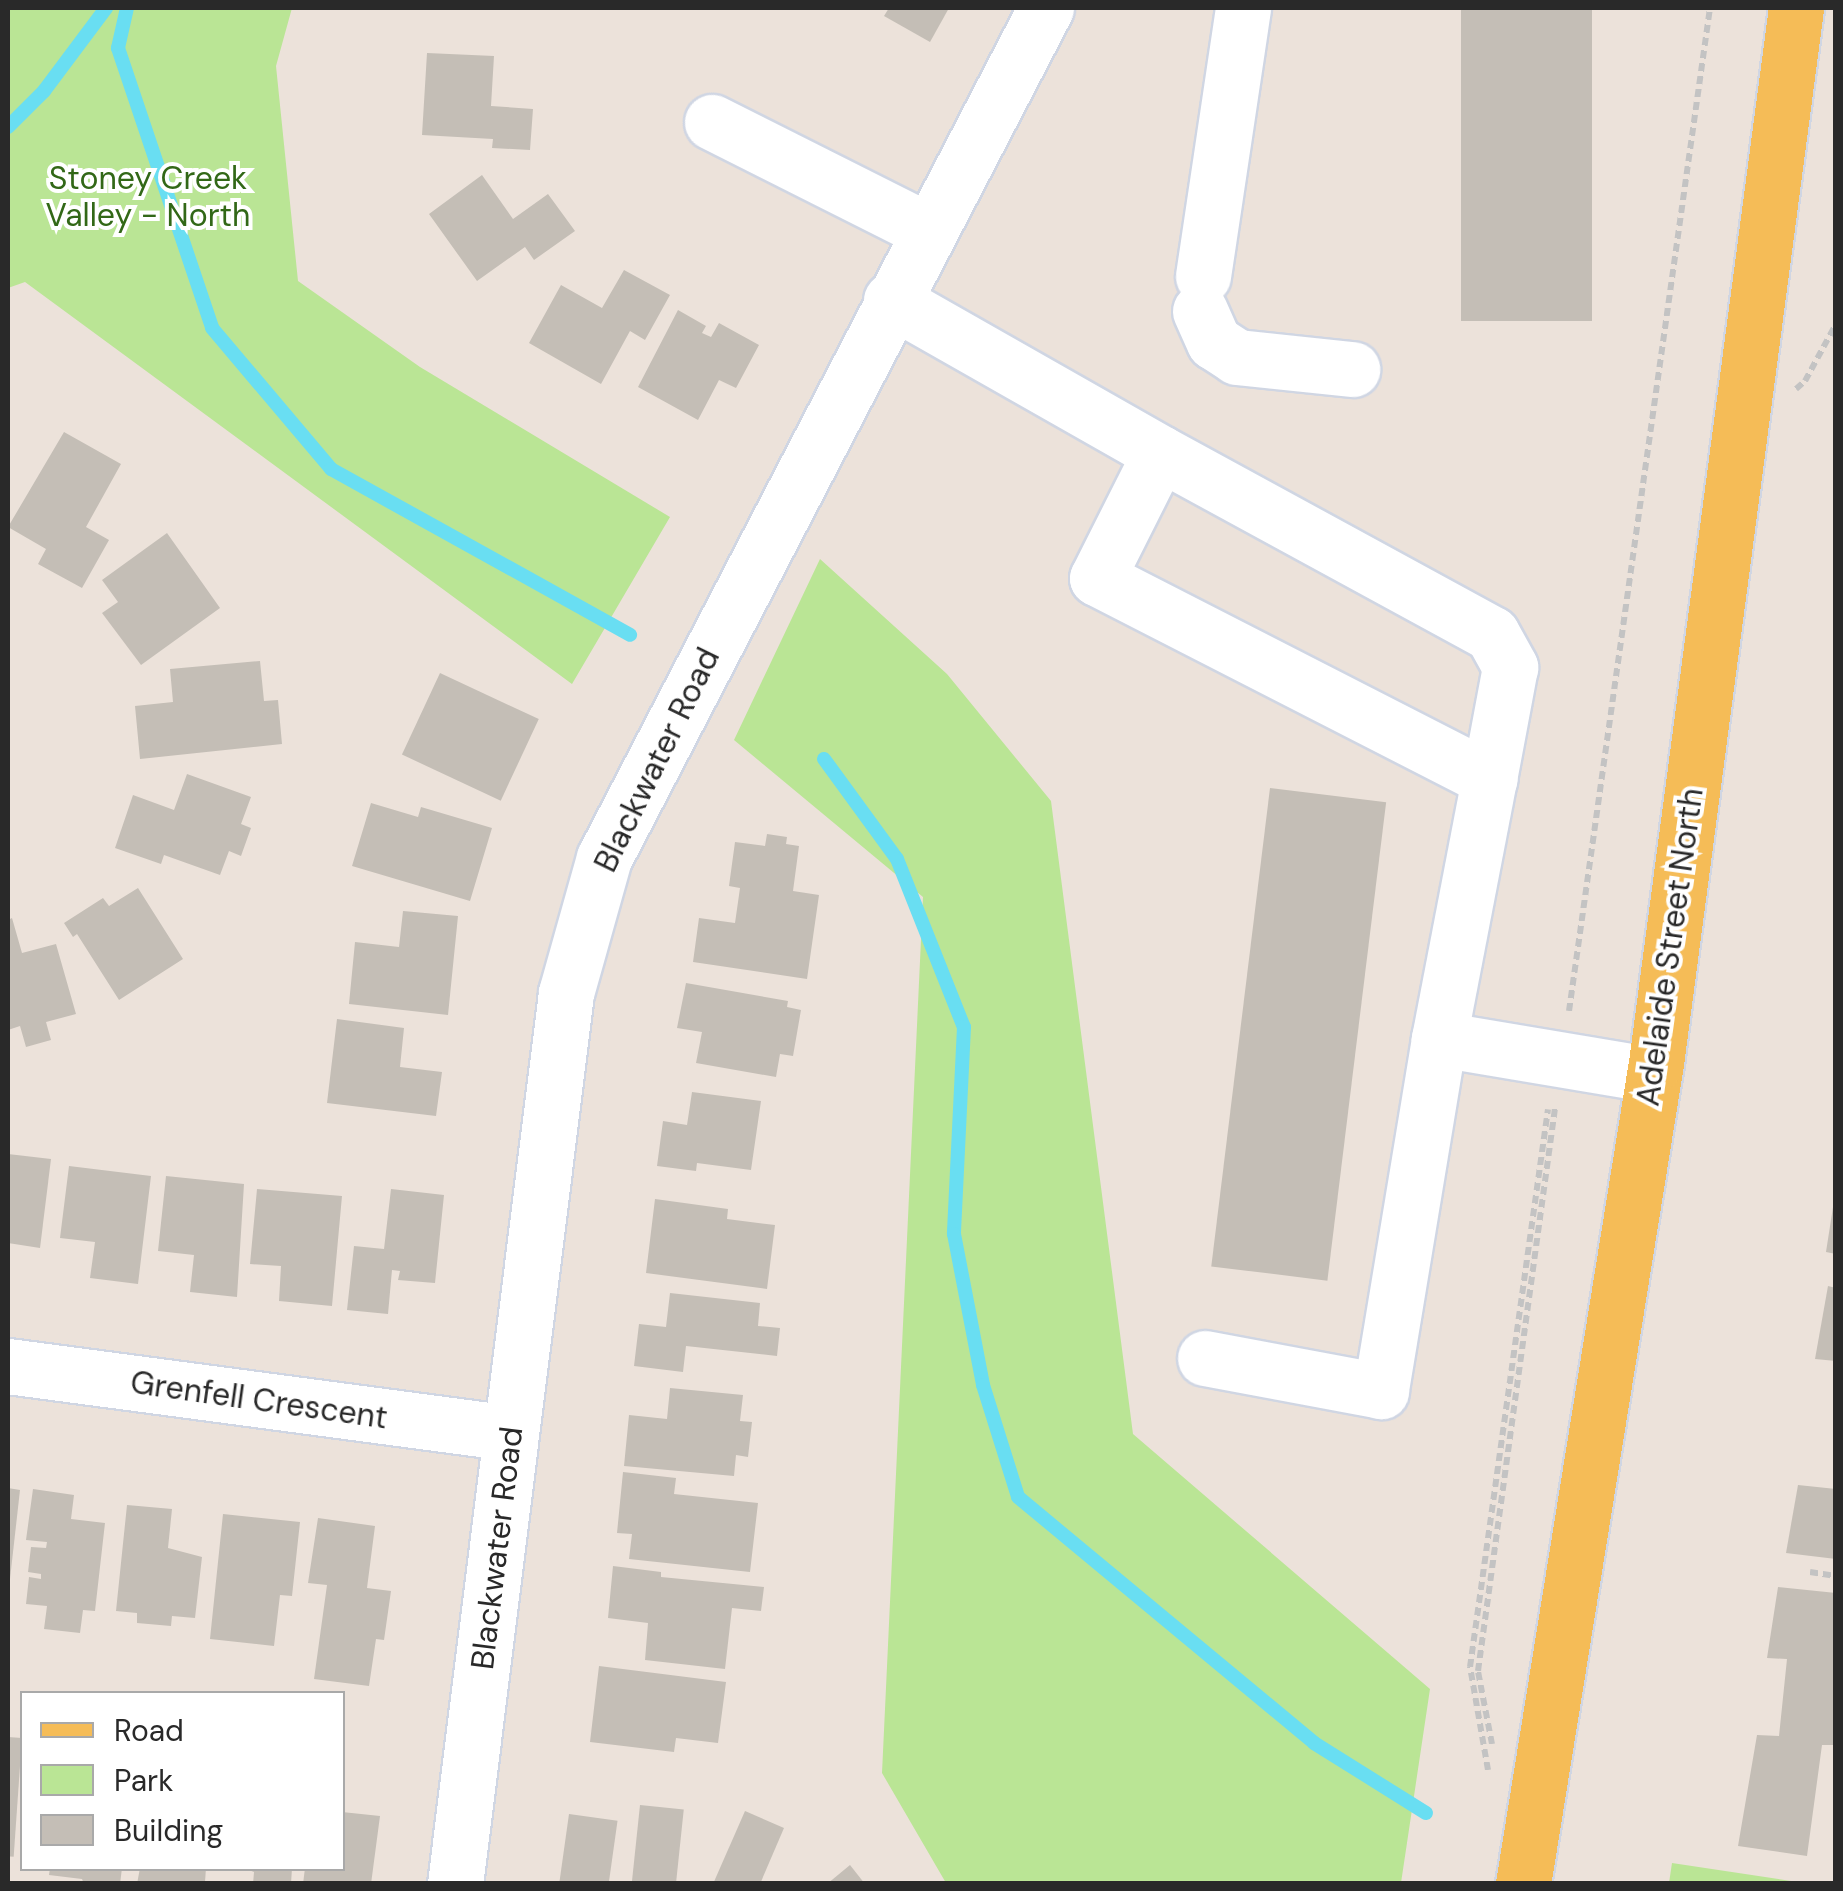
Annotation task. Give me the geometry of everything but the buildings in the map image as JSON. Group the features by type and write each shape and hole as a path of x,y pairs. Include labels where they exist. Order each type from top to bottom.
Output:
{"main road":[{"name":"Adelaide Street North","path":"1527,1858 1653,1075 1796,8"}],"street":[{"name":"Blackwater Road","path":"455,1884 566,993 604,858 927,230 1046,8"},
{"path":"1242,8 1202,293 1214,342 1237,357 1352,369"},
{"path":"712,122 927,230"},
{"path":"891,300 1160,453 1492,634 1510,668 1439,1039 1381,1391 1205,1358"},
{"path":"1160,453 1096,578 1489,779"},
{"path":"1439,1039 1653,1075"},
{"name":"Grenfell Crescent","path":"8,1366 511,1433"}],"path":[{"path":"1490,1779 1470,1668 1710,8"},
{"path":"1527,1858 1500,1783 1478,1671 1559,1058"},
{"path":"1810,1572 1836,1576"}],"green space":[{"name":"Stoney Creek Valley - North","path":"8,8 292,8 276,66 298,281 420,367 670,517 572,684 25,282 8,288"},
{"path":"820,559 947,674 1051,801 1133,1434 1430,1689 1401,1883 946,1883 882,1773 923,897 734,740"},
{"path":"1672,1863 1804,1883 1669,1883"}],"waterway":[{"path":"8,127 44,91 106,8"},
{"path":"127,8 118,48 212,328 331,469 630,635"},
{"path":"824,759 897,859 964,1027 954,1234 983,1385 1018,1497 1314,1743 1426,1813"}]}
